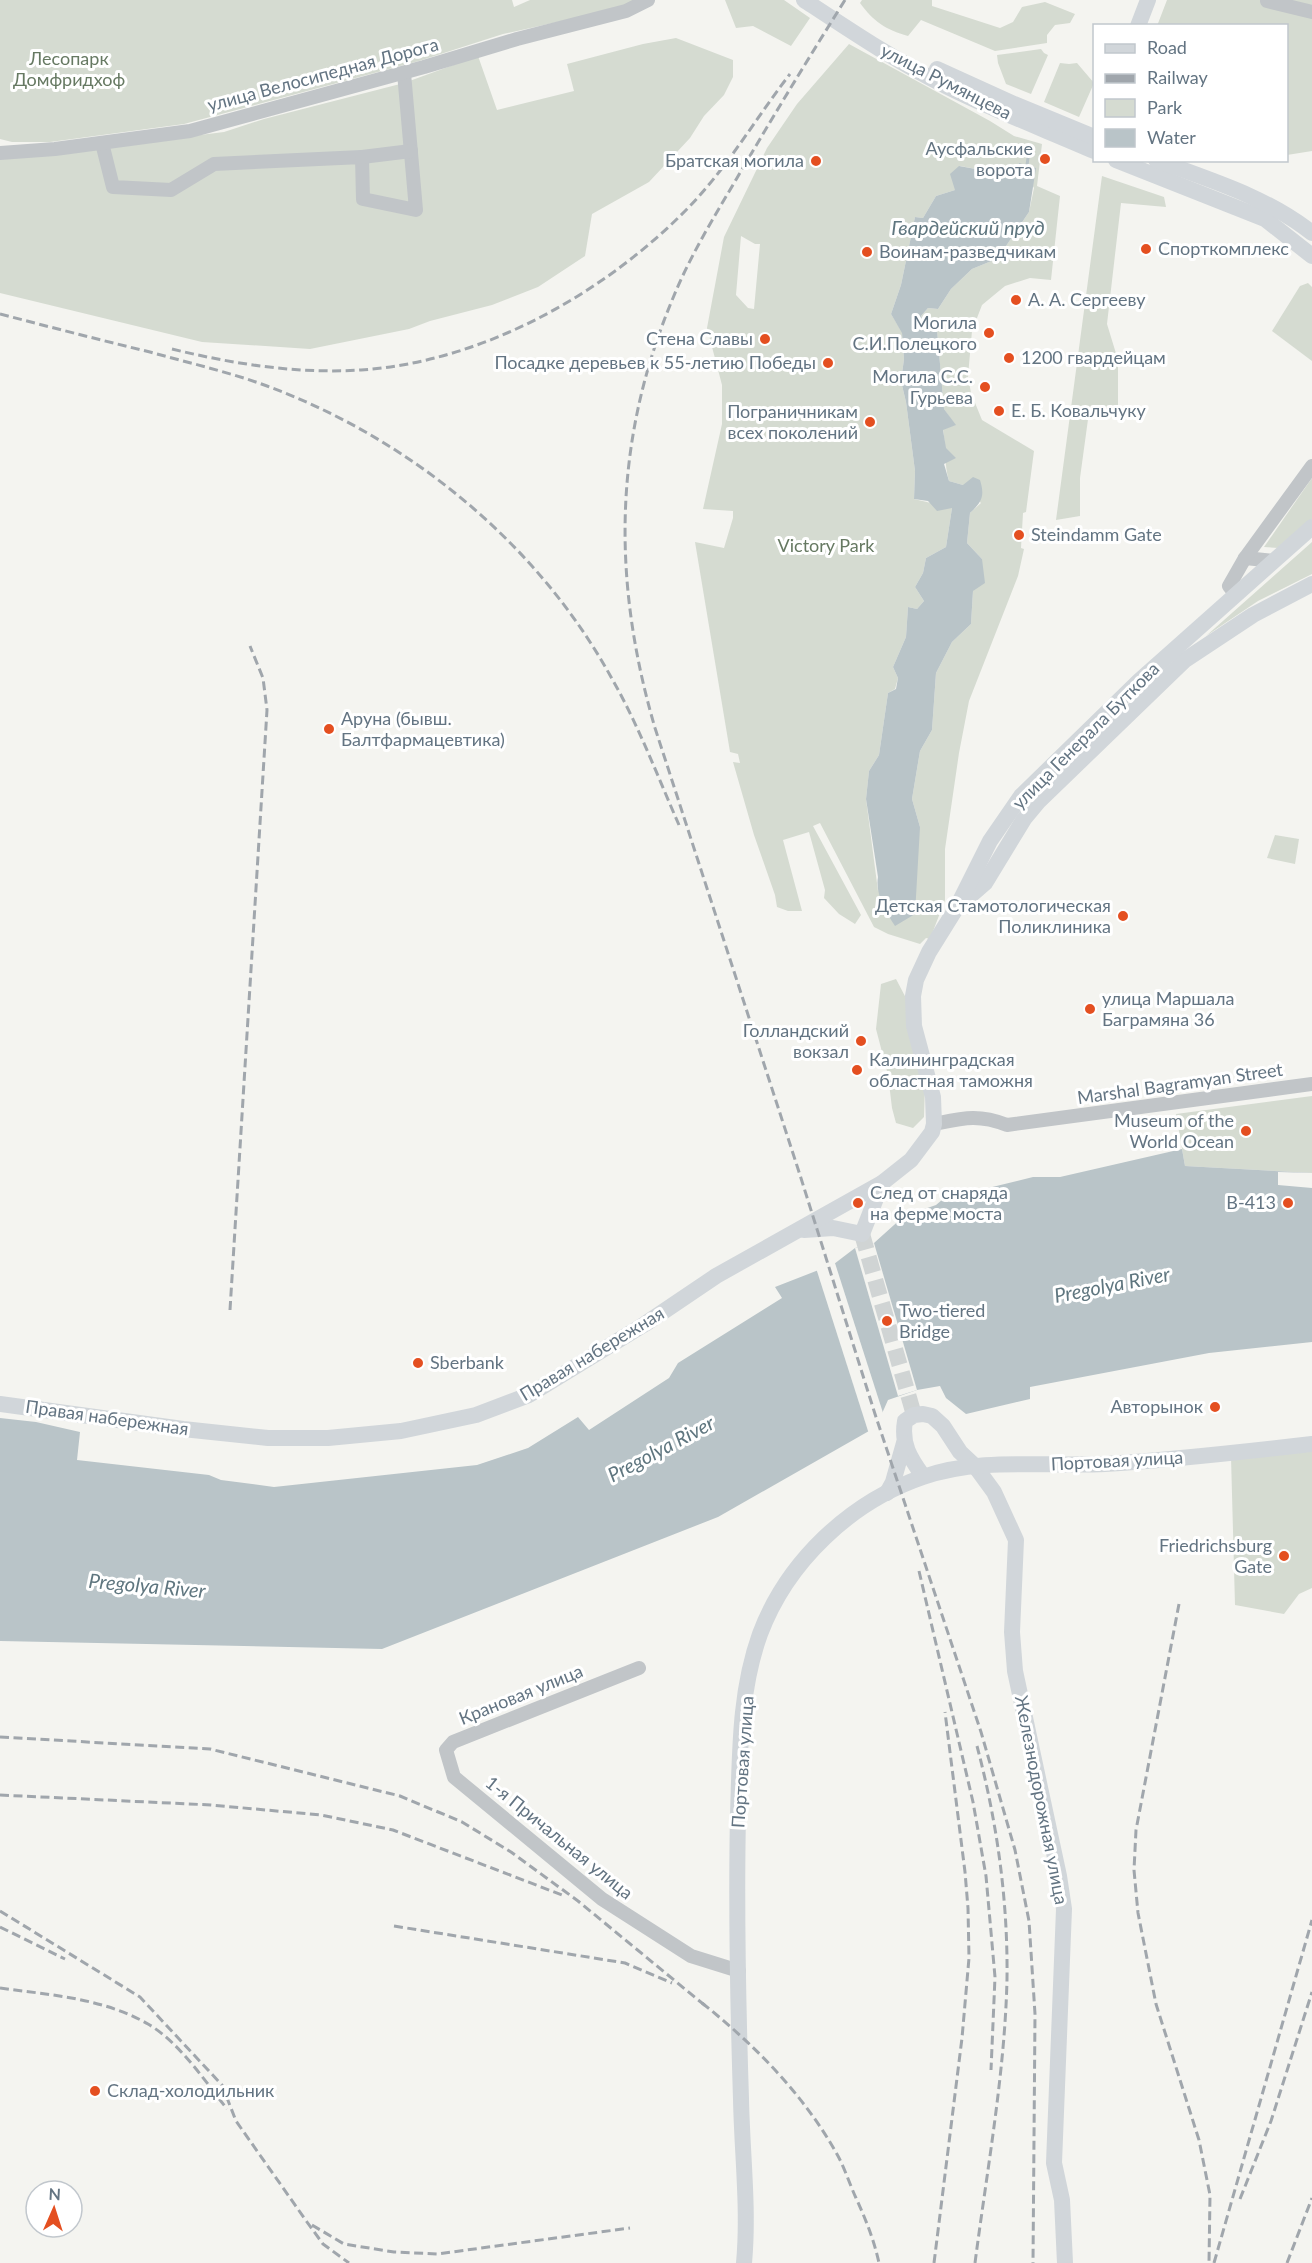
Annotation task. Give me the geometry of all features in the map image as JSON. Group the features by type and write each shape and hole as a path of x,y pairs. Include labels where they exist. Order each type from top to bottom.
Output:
{"main road":[{"name":"улица Румянцева","path":"804,0 954,78 1093,142"},
{"name":"улица Румянцева","path":"824,0 858,30"},
{"path":"1139,24 1148,0"},
{"path":"1121,162 1266,219 1312,256"},
{"path":"1161,162 1268,204 1289,215 1312,233"},
{"name":"улица Генерала Буткова","path":"957,907 990,841 1021,796 1139,681 1312,527"},
{"name":"улица Генерала Буткова","path":"957,907 985,883 1024,819 1039,801 1185,660 1253,615 1312,584"},
{"path":"934,1124 931,1086 914,1026 913,996 922,965 957,907"},
{"name":"Правая набережная","path":"0,1404 267,1438 328,1438 401,1431 476,1415 530,1395 645,1324 716,1276 882,1183 911,1160 932,1132 934,1124"},
{"path":"794,1232 820,1227 862,1234 882,1183"},
{"path":"838,1207 838,1222 848,1231"},
{"name":"Железнодорожная улица","path":"887,1493 893,1482 904,1443 903,1433 906,1421 915,1415 932,1416 943,1426 960,1452 975,1466 994,1492 1016,1540 1012,1632 1015,1671 1064,1909 1054,2163 1062,2200 1065,2263"},
{"path":"904,1443 909,1456 923,1476"},
{"name":"Портовая улица","path":"744,2263 737,1861 740,1755 744,1706 757,1646 778,1598 821,1539 839,1524 887,1493 923,1476 975,1466 1105,1464 1312,1444"}],"street":[{"name":"улица Велосипедная Дорога","path":"0,153 55,149 190,131 517,39 626,11 648,0"},
{"path":"1267,1 1312,12"},
{"path":"362,157 363,199 417,210 404,72"},
{"path":"102,143 113,187 171,190 214,164 362,157 411,151"},
{"path":"1236,595 1228,586 1245,558 1312,466"},
{"path":"1245,558 1274,561"},
{"name":"Marshal Bagramyan Street","path":"934,1124 987,1117 1007,1125 1312,1084"},
{"name":"Крановая улица","path":"454,1777 446,1750 453,1742 639,1668"},
{"name":"1-я Причальная улица","path":"454,1777 602,1899 692,1956 739,1971"}],"green space":[{"name":"Лесопарк Домфридхоф","path":"0,0 512,0 514,7 530,0 637,0 625,7 503,34 419,61 184,124 50,142 12,142 0,139"},
{"path":"725,0 784,0 810,18 791,46 753,26 736,28"},
{"path":"862,0 932,0 932,6 1000,28 1013,22 1022,7 1045,2 1075,14 1070,23 1055,25 1047,35 1047,43 995,51 921,20 908,36 900,34 875,20 860,3"},
{"path":"1167,0 1312,0 1312,151 1288,155 1288,24 1158,24"},
{"path":"676,38 733,60 733,77 724,95 704,116 690,138 649,182 592,214 585,256 538,287 492,305 430,321 409,329 310,349 202,342 0,293 0,158 8,159 224,132 264,119 404,83 478,56 497,110 574,91 567,64 643,44"},
{"name":"Victory Park","path":"849,44 1014,136 1042,144 1037,186 1060,196 1051,280 1030,278 1005,286 982,305 972,331 968,376 971,393 982,420 1034,451 1026,512 1023,513 1021,548 1024,549 1018,576 969,701 945,849 945,900 930,939 926,938 920,944 874,927 820,823 813,826 861,915 855,924 839,914 824,898 825,890 809,832 783,840 802,911 788,911 777,907 733,762 740,763 738,754 730,752 695,542 724,548 733,518 733,511 703,509 722,424 722,385 707,328 724,237 767,148 797,104","holes":["1019,163 1034,188 1029,212 994,260 972,269 951,289 938,309 928,308 921,316 925,326 937,331 944,409 955,425 943,429 949,481 963,485 981,503 970,513 967,543 982,559 973,591 971,624 952,642 936,673 932,730 920,751 912,799 920,827 878,891 866,799 869,771 879,755 888,693 895,689 898,678 893,667 906,637 908,607 917,609 924,601 915,587 923,573 926,558 946,547 952,508 914,499 915,471 901,381 904,359 902,332 891,314 901,285 915,217 923,218 936,196 955,190 960,166 1015,176","741,236 755,244 760,244 754,309 748,308 736,295"]},
{"path":"1041,49 1048,55 1031,94 1006,84 997,55"},
{"path":"1060,63 1077,63 1093,82 1079,117 1044,102"},
{"path":"1102,176 1164,197 1166,207 1121,203 1107,324 1118,360 1118,416 1089,412 1080,478 1080,516 1056,520"},
{"path":"1308,283 1312,287 1312,361 1272,331 1300,286"},
{"path":"1312,478 1312,519 1279,548 1264,547"},
{"path":"1312,542 1312,574 1258,601 1206,636"},
{"path":"1275,835 1299,839 1295,864 1267,858"},
{"path":"896,979 907,1000 925,1085 924,1117 913,1128 896,1123 888,1075 876,1029 881,984"},
{"name":"Museum of the World Ocean","path":"1312,1096 1312,1173 1185,1166 1176,1114"},
{"path":"1312,1451 1312,1588 1299,1594 1284,1614 1235,1605 1231,1457"}],"water":[{"name":"Гвардейский пруд","path":"1019,163 1036,168 1029,212 994,260 972,269 951,289 938,309 928,308 921,316 925,326 937,330 944,409 956,425 943,430 946,448 956,458 944,464 949,481 963,485 973,477 980,480 982,495 970,513 967,543 982,559 985,583 973,591 971,624 952,642 936,673 932,730 920,751 912,799 920,827 915,914 895,926 878,890 866,799 869,771 879,755 888,693 896,689 898,678 893,667 906,637 908,607 917,609 924,601 915,587 923,573 926,558 946,547 952,508 937,511 928,501 914,499 915,471 901,381 904,359 902,333 891,314 901,285 915,217 923,218 936,196 955,190 950,174 959,166 1015,176"},
{"name":"Pregolya River","path":"1182,1149 1185,1166 1312,1173 1312,1342 1209,1353 1030,1387 1030,1399 966,1414 946,1398 940,1386 917,1390 888,1400 876,1427 718,1517 382,1649 0,1641 0,1418 36,1422 80,1432 77,1460 209,1475 221,1480 274,1487 477,1465 528,1448 578,1417 589,1430 669,1378 678,1363 782,1298 775,1287 834,1264 855,1248 874,1243 904,1216 936,1205 943,1199 1033,1177 1060,1177"}],"pier":[{"path":"1278,1172 1312,1173 1312,1188 1278,1185"},
{"name":"Two-tiered Bridge","path":"874,1243 917,1390 898,1396 855,1248"},
{"path":"834,1260 884,1416 878,1429 869,1434 816,1268"}],"waterway":[{"path":"1027,165 1028,158"}],"tunnel":[{"path":"862,1234 914,1415"}],"railway":[{"path":"845,0 711,222 673,298 653,352 639,405 630,458 625,512 626,565 631,619 641,673 655,728 875,1414 981,1732 1015,1850 1029,1921 1035,2014 1033,2263"},
{"path":"172,349 265,367 337,371 406,364 451,353 495,338 580,295 655,239 688,208 716,176 790,74"},
{"path":"0,314 150,352 267,386 320,408 371,435 419,466 465,501 507,540 546,582 581,628 630,713 679,825"},
{"path":"230,1310 267,710 263,678 250,646"},
{"path":"919,1571 973,1802 986,1876 995,1977 991,2070"},
{"path":"1179,1604 1136,1830 1134,1870 1138,1913 1156,2004 1199,2140 1210,2195 1209,2263"},
{"path":"934,2263 962,2038 969,1958 965,1872 945,1712"},
{"path":"0,1737 210,1749 400,1796 462,1822 511,1852 578,1901 708,2008"},
{"path":"975,2263 1003,2050 1007,1979 1006,1920 1000,1861 977,1746"},
{"path":"0,1795 211,1805 321,1815 393,1830 562,1895"},
{"path":"0,1911 140,1997 222,2085 236,2121 307,2222 323,2244 349,2263"},
{"path":"1214,2263 1312,1920"},
{"path":"394,1926 625,1963 672,1983"},
{"path":"0,1927 65,1959"},
{"path":"0,1988 95,2003 131,2015 148,2024 181,2051 227,2109"},
{"path":"1240,2199 1271,2121 1312,1992"},
{"path":"702,2003 741,2036 778,2073 825,2134 841,2161 872,2238 879,2263"},
{"path":"1287,2263 1312,2198"},
{"path":"312,2225 344,2244 394,2252 437,2254 630,2228"}],"place":[{"name":"Аусфальские ворота","path":"1045,159"},
{"name":"Братская могила","path":"816,161"},
{"name":"Спорткомплекс","path":"1146,249"},
{"name":"Воинам-разведчикам","path":"867,252"},
{"name":"А. А. Сергееву","path":"1016,300"},
{"name":"Могила С.И.Полецкого","path":"989,333"},
{"name":"Стена Славы","path":"765,339"},
{"name":"1200 гвардейцам","path":"1009,358"},
{"name":"Посадке деревьев к 55-летию Победы","path":"828,363"},
{"name":"Могила С.С. Гурьева","path":"985,387"},
{"name":"Е. Б. Ковальчуку","path":"999,411"},
{"name":"Пограничникам всех поколений","path":"870,422"},
{"name":"Steindamm Gate","path":"1019,535"},
{"name":"Аруна (бывш. Балтфармацевтика)","path":"329,729"},
{"name":"Детская Стамотологическая Поликлиника","path":"1123,916"},
{"name":"улица Маршала Баграмяна 36","path":"1090,1009"},
{"name":"Голландский вокзал","path":"861,1041"},
{"name":"Калининградская областная таможня","path":"857,1070"},
{"name":"Museum of the World Ocean","path":"1246,1131"},
{"name":"След от снаряда на ферме моста","path":"858,1203"},
{"name":"B-413","path":"1288,1203"},
{"name":"Two-tiered Bridge","path":"887,1321"},
{"name":"Sberbank","path":"418,1363"},
{"name":"Авторынок","path":"1215,1407"},
{"name":"Friedrichsburg Gate","path":"1284,1556"},
{"name":"Склад-холодильник","path":"95,2091"}]}
